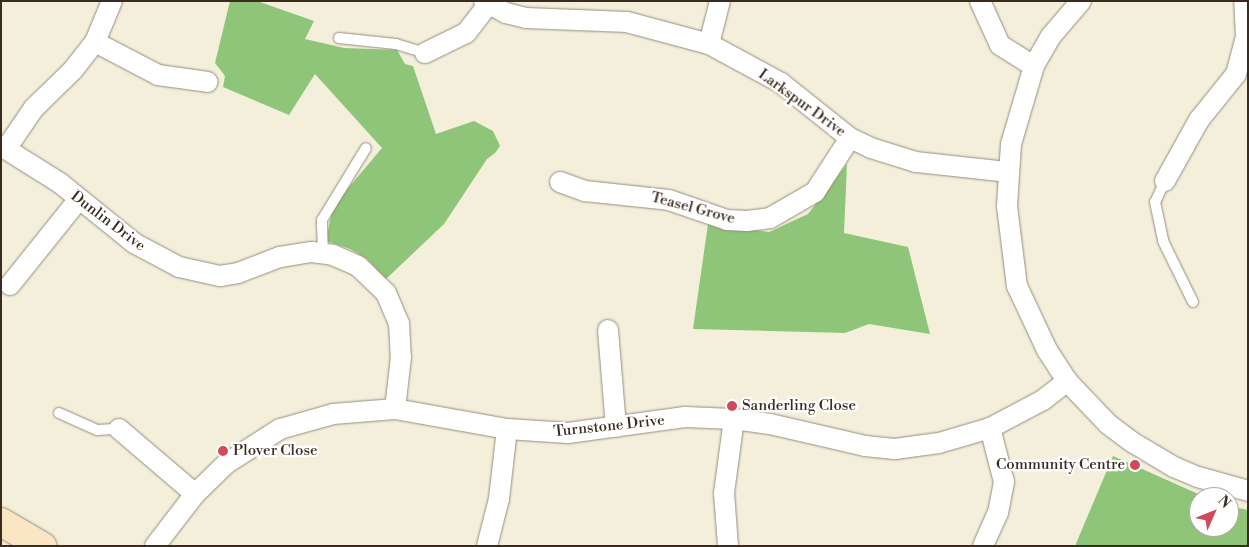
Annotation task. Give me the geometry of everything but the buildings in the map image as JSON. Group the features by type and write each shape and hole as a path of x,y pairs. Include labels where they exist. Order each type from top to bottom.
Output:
{"street":[{"path":"4,148 34,108 73,70 95,42 112,1"},
{"path":"709,44 720,1"},
{"path":"980,1 1000,44 1034,66"},
{"path":"1081,1 1051,36 1034,66 1018,114 1008,172 1008,234 1017,286 1047,350 1067,381 1108,424 1144,450 1198,477 1248,491"},
{"path":"1165,181 1199,120 1244,62 1247,15 1244,1"},
{"path":"425,53 466,33 486,3"},
{"name":"Larkspur Drive","path":"486,3 526,18 627,22 709,44 781,83 850,138 871,148 916,162 1008,172"},
{"path":"95,42 158,75 208,82"},
{"name":"Teasel Grove","path":"560,182 585,192 669,200 727,220 748,222 770,218 814,192 850,138"},
{"name":"Dunlin Drive","path":"4,148 79,199 134,243 179,267 200,274 220,276 238,273 296,252 323,254 358,266 377,283 395,308 400,357 395,410"},
{"path":"10,285 79,199"},
{"path":"608,330 616,427"},
{"name":"Turnstone Drive","path":"155,546 195,494 227,463 280,428 333,414 395,410 507,429 568,433 685,417 734,419 770,424 865,446 895,449 939,443 990,428 1043,400 1067,381"},
{"path":"728,546 724,493 734,419"},
{"path":"983,546 998,513 1004,482 990,428"},
{"path":"119,429 195,494"},
{"path":"487,546 500,498 507,429"},
{"path":"1,522 42,546"}],"lane":[{"path":"339,38 396,44 425,53"},
{"path":"323,254 322,220 366,148"},
{"path":"1165,181 1155,202 1163,241 1193,302"},
{"path":"59,413 98,430 119,429"}],"green space":[{"path":"230,1 257,1 314,21 305,39 344,48 397,50 405,64 413,66 436,134 474,121 493,131 500,146 487,159 444,224 386,279 367,259 350,249 326,241 333,206 382,148 315,74 289,115 223,87 225,76 215,63"},
{"path":"847,164 844,233 908,247 930,334 869,324 845,333 693,329 708,224 769,232 808,214"},
{"path":"1113,456 1189,490 1189,537 1239,537 1239,508 1248,510 1248,546 1075,546"}],"place":[{"name":"Sanderling Close","path":"732,406"},
{"name":"Plover Close","path":"223,451"},
{"name":"Community Centre","path":"1135,465"}]}
